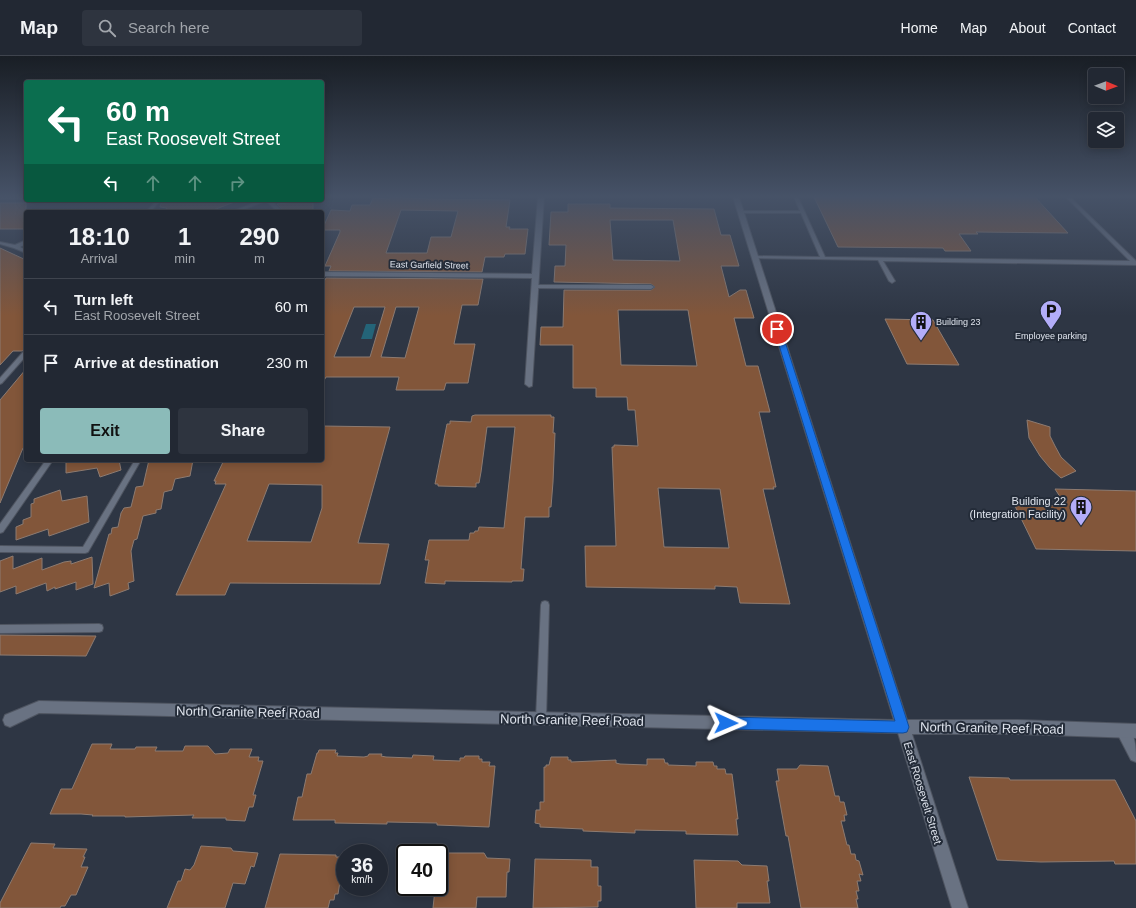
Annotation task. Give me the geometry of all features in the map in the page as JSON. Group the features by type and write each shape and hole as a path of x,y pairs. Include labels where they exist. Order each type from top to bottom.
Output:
{"street":[{"path":"530,384 538,237"},
{"name":"East Roosevelt Street","path":"749,237 960,908"},
{"name":"East Garfield Street","path":"324,274 536,276"},
{"name":"North Granite Reef Road","path":"10,720 38,707 903,727 1018,727 1130,731"},
{"path":"1130,731 1136,755"}],"lane":[{"path":"813,237 823,258"},
{"path":"1108,237 1135,263"},
{"path":"0,243 16,247 24,251"},
{"path":"16,247 24,243"},
{"path":"755,258 1135,263"},
{"path":"880,259 892,281"},
{"path":"536,287 651,288"},
{"path":"0,382 24,354"},
{"path":"0,530 49,462"},
{"path":"0,549 85,550 137,462"},
{"path":"541,719 545,605"},
{"path":"0,629 100,628"}],"water":[{"path":"366,324 376,324 372,339 361,339"}],"building":[{"path":"338,237 392,237 386,253 427,253 431,237 527,237 525,254 505,254 504,257 485,257 482,272 329,271 331,266 325,266"},
{"path":"549,237 611,237 613,260 680,261 676,237 731,237 739,266 721,266 729,297 740,290 746,290 754,318 734,318 746,366 758,366 770,412 759,412 776,487 773,487 774,489 763,489 790,604 740,603 737,587 715,586 715,589 586,587 585,546 616,546 612,447 614,447 614,445 638,446 635,410 628,410 627,397 596,397 596,388 573,388 573,345 540,345 541,327 563,327 564,290 651,290 655,287 651,284 554,282 555,266 565,266 566,245 549,245","holes":["618,310 688,310 697,366 621,365","658,488 720,489 729,548 664,547"]},
{"path":"833,237 961,237 971,251 945,251 943,248 838,247"},
{"path":"0,248 24,259 24,350 13,351 0,365"},
{"path":"326,278 483,279 478,305 462,305 454,344 475,344 468,383 446,383 444,390 396,390 399,377 326,377 324,380 324,282","holes":["354,307 385,307 370,357 334,357","396,307 419,307 405,358 381,357"]},
{"name":"Building 23","path":"885,319 933,320 959,365 907,364"},
{"path":"24,371 24,448 0,503 0,400"},
{"path":"551,415 551,417 554,417 553,433 555,433 553,482 549,517 525,517 521,569 524,569 523,581 445,581 445,584 425,583 429,560 425,560 429,540 469,540 470,533 478,531 479,527 504,528 515,427 487,427 479,483 476,483 476,487 438,486 438,484 435,484 447,424 450,424 450,421 471,422 472,416"},
{"path":"1027,420 1050,427 1050,436 1061,457 1076,471 1061,478 1050,468 1040,456 1029,438"},
{"path":"324,426 390,427 358,543 389,544 380,584 230,583 225,595 176,595 226,484 215,484 216,481 214,481 223,462 324,462","holes":["269,484 322,485 322,508 311,542 247,541"]},
{"path":"66,462 119,462 121,470 100,477 97,468 66,473"},
{"path":"149,462 193,462 190,476 175,479 172,490 164,492 161,509 156,510 156,513 143,516 137,539 134,540 131,551 134,581 128,583 129,589 110,596 109,583 94,588 109,534 111,534 112,528 118,527 121,513 124,508 131,507 136,487 143,486"},
{"name":"Building 22 (Integration Facility)","path":"1055,489 1136,491 1136,551 1036,549 1014,504 1066,506"},
{"path":"60,490 62,501 87,496 89,522 49,536 48,529 16,540 16,527 23,524 23,520 31,517 31,504 34,503 34,499"},
{"path":"13,556 13,569 42,558 42,570 64,562 71,561 71,564 92,557 93,584 76,590 76,582 55,589 55,587 47,591 46,583 16,594 16,586 0,592 0,561"},
{"path":"0,635 96,636 86,656 0,655"},
{"path":"92,744 112,744 110,749 157,747 155,751 183,751 185,746 208,746 215,754 228,753 230,749 252,749 249,757 259,757 258,761 263,761 253,795 256,795 253,807 249,807 245,821 226,820 226,818 192,818 194,815 125,817 92,816 93,815 81,814 50,814 61,789 72,789"},
{"path":"319,750 336,750 335,753 338,753 337,756 364,757 368,756 369,754 382,754 381,756 386,757 412,758 413,755 434,756 433,760 460,761 460,758 464,758 465,756 479,756 479,759 482,759 482,762 490,762 489,766 495,766 489,827 437,825 437,823 335,823 335,820 293,820 298,797 302,797 307,774 311,774"},
{"path":"551,757 568,757 568,760 571,760 571,762 616,760 616,763 620,764 647,765 647,759 664,759 665,763 668,763 668,765 696,766 696,762 713,762 714,766 717,766 717,769 725,769 726,774 732,774 738,819 736,819 738,835 686,834 686,831 635,830 635,833 583,831 583,829 540,827 540,824 535,823 536,810 540,810 540,802 544,802 544,767 549,765"},
{"path":"800,765 828,766 835,796 839,796 840,802 844,802 847,815 844,815 845,821 841,821 847,845 849,845 851,854 855,854 856,860 859,861 863,875 859,874 861,881 857,881 859,891 856,891 858,899 856,899 858,908 801,908 776,781 779,781 777,769 797,769"},
{"path":"969,777 1009,778 1010,780 1115,780 1136,821 1136,864 1115,864 1114,861 1041,862 997,860"},
{"path":"31,843 55,844 53,848 87,849 83,857 85,857 81,867 88,867 76,895 71,895 65,906 61,906 60,908 0,908 0,903"},
{"path":"201,846 231,848 233,851 258,853 254,867 251,866 245,884 233,883 225,908 167,908 178,881 181,881 185,869 190,870 194,865"},
{"path":"448,853 484,853 487,858 510,859 509,872 507,872 506,897 477,897 476,908 433,908 434,896 448,896"},
{"path":"280,854 336,855 336,894 334,900 330,900 328,908 265,908"},
{"path":"535,859 591,860 591,867 598,867 598,886 601,886 601,901 598,901 598,907 533,908"},
{"path":"694,860 738,861 742,865 767,866 769,881 767,881 770,903 737,903 737,908 696,908"}],"place":[{"name":"Employee parking","path":"1051,330"},
{"name":"Building 23","path":"921,342"},
{"name":"Building 22 (Integration Facility)","path":"1081,526"}],"route":[{"path":"726,723 903,727 777,329"}]}
